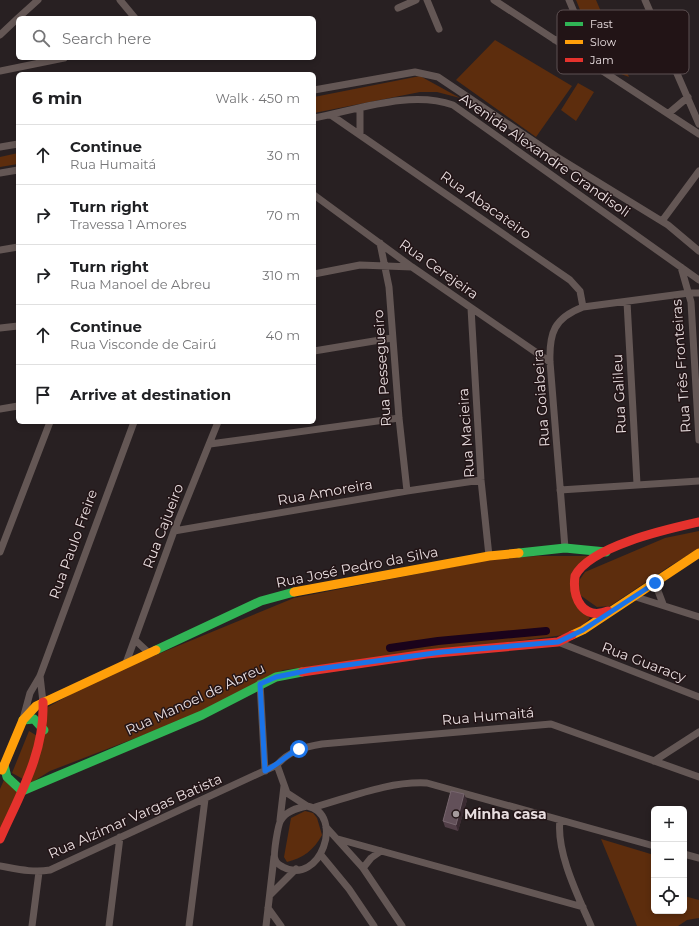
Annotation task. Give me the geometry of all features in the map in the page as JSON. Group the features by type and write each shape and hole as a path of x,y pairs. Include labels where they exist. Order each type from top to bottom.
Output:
{"main road":[{"path":"699,522 660,531 606,552 586,563 578,571 574,580 574,591 586,610 593,614 599,614 618,608 699,553"},
{"name":"Rua José Pedro da Silva","path":"22,720 31,709 43,702 261,600 315,587 489,556 565,548 606,552"},
{"name":"Rua Manoel de Abreu","path":"22,791 202,715 276,677 310,670 442,652 558,642 583,630 618,608"},
{"name":"Rua Paulo Freire","path":"0,839 22,791 40,745 44,730 43,702"},
{"path":"22,720 34,720 44,730"},
{"name":"Rua Paulo Freire","path":"0,774 22,720"},
{"path":"4,765 7,777 22,791"}],"street":[{"path":"20,16 38,0"},
{"path":"120,0 133,16"},
{"path":"398,8 416,0"},
{"path":"427,0 439,29"},
{"path":"494,0 555,40"},
{"path":"569,0 573,10"},
{"path":"645,0 649,10"},
{"path":"0,35 16,20"},
{"path":"0,71 54,60"},
{"name":"Avenida Alexandre Grandisoli","path":"316,90 415,72 438,77 557,158 662,221 699,251"},
{"path":"606,74 669,113 699,134"},
{"path":"678,74 699,124"},
{"path":"669,113 688,97"},
{"name":"Avenida Alexandre Grandisoli","path":"316,118 360,108 427,98 453,105 699,280"},
{"path":"360,108 360,134"},
{"name":"Rua Abacateiro","path":"331,115 570,280 580,291 583,308"},
{"path":"0,147 16,144"},
{"path":"0,173 16,170"},
{"path":"662,221 699,171"},
{"name":"Rua Cerejeira","path":"316,196 412,267 550,362"},
{"name":"Rua Pessegueiro","path":"380,243 389,287 399,418 407,491"},
{"path":"0,250 16,247"},
{"path":"316,274 360,265 412,267"},
{"name":"Rua Três Fronteiras","path":"681,267 689,293 699,440"},
{"name":"Rua Goiabeira","path":"565,548 550,362 550,343 560,320 569,312 583,308 689,293 699,293"},
{"name":"Rua Galileu","path":"627,302 637,484"},
{"name":"Rua Macieira","path":"471,308 481,480 489,556"},
{"path":"0,328 16,326"},
{"path":"316,351 392,338"},
{"path":"0,409 16,406"},
{"path":"210,444 399,418"},
{"path":"0,552 49,424"},
{"name":"Rua Paulo Freire","path":"22,720 30,693 40,676 133,424"},
{"name":"Rua Cajueiro","path":"126,663 174,531 217,424"},
{"name":"Rua Amoreira","path":"174,531 407,491 481,480"},
{"path":"560,490 699,481"},
{"path":"0,534 9,527"},
{"path":"655,583 662,604"},
{"path":"636,596 699,617"},
{"path":"135,640 149,653"},
{"name":"Rua Guaracy","path":"558,642 699,697"},
{"name":"Rua Paulo Freire","path":"40,676 43,702"},
{"path":"260,684 265,771"},
{"name":"Rua Humaitá","path":"277,766 290,753 308,746 551,724 699,777"},
{"path":"654,761 699,732"},
{"path":"277,766 290,796 307,806 315,807 395,785 413,782 460,791 651,845"},
{"name":"Rua Alzimar Vargas Batista","path":"0,866 39,872 50,870 277,766"},
{"path":"266,926 284,784"},
{"path":"189,926 205,799"},
{"path":"280,820 291,811 307,806"},
{"path":"274,857 281,866 288,870 305,868 316,862 321,855 325,843 326,827 322,813 315,807"},
{"path":"560,820 558,833 561,848 591,926"},
{"path":"326,827 363,868 402,926"},
{"path":"109,926 120,837"},
{"path":"338,839 583,907"},
{"path":"363,868 371,858 381,851"},
{"path":"321,855 349,889 374,926"},
{"path":"687,855 699,858"},
{"path":"270,895 296,870"},
{"path":"32,926 39,872"},
{"path":"268,908 280,926"}],"shaded area":[{"path":"576,0 596,0 600,10 580,10"},
{"path":"495,40 572,86 536,137 456,80"},
{"path":"420,76 460,98 437,92 420,92 316,113 316,97"},
{"path":"578,83 594,92 576,121 561,110"},
{"path":"16,153 16,164 0,167 0,157"},
{"path":"699,531 699,549 670,566 610,606 597,607 580,595 578,582 585,572 665,538"},
{"path":"538,556 589,556 582,563 576,603 590,618 583,625 564,635 283,670 185,719 50,771 26,786 48,707 82,688 134,664 294,598 494,559"},
{"path":"29,731 39,737 23,779 12,773"},
{"path":"4,780 18,790 0,831 0,789"},
{"path":"305,811 313,813 317,818 322,835 308,853 287,862 284,857 291,818"},
{"path":"601,839 651,854 651,914 687,914 687,897 699,900 699,918 687,920 678,926 637,926"}],"building":[{"path":"451,791 464,794 456,825 443,821"}],"waterway":[{"path":"390,648 438,641 546,631"}],"traffic: fast":[{"path":"519,553 565,548 606,552"},
{"path":"156,650 261,601 294,592"},
{"path":"4,765 7,777 22,791 202,715 276,677 302,672"},
{"path":"23,720 34,719 44,730"}],"traffic: slow":[{"path":"294,592 489,556 519,553"},
{"path":"572,635 583,630 699,553"},
{"path":"2,770 23,720 36,706 156,650"}],"traffic: jam":[{"path":"608,611 592,613 581,606 575,592 575,576 583,565 596,556 631,540 699,522"},
{"path":"302,672 426,654 558,642 572,635"},
{"path":"0,839 23,789 36,755 43,720 43,702"}],"place":[{"name":"Minha casa","path":"456,814"}],"route":[{"path":"299,749 283,758 277,766 265,771 260,684 276,677 310,670 442,652 514,647 558,642 583,630 655,583"}]}
